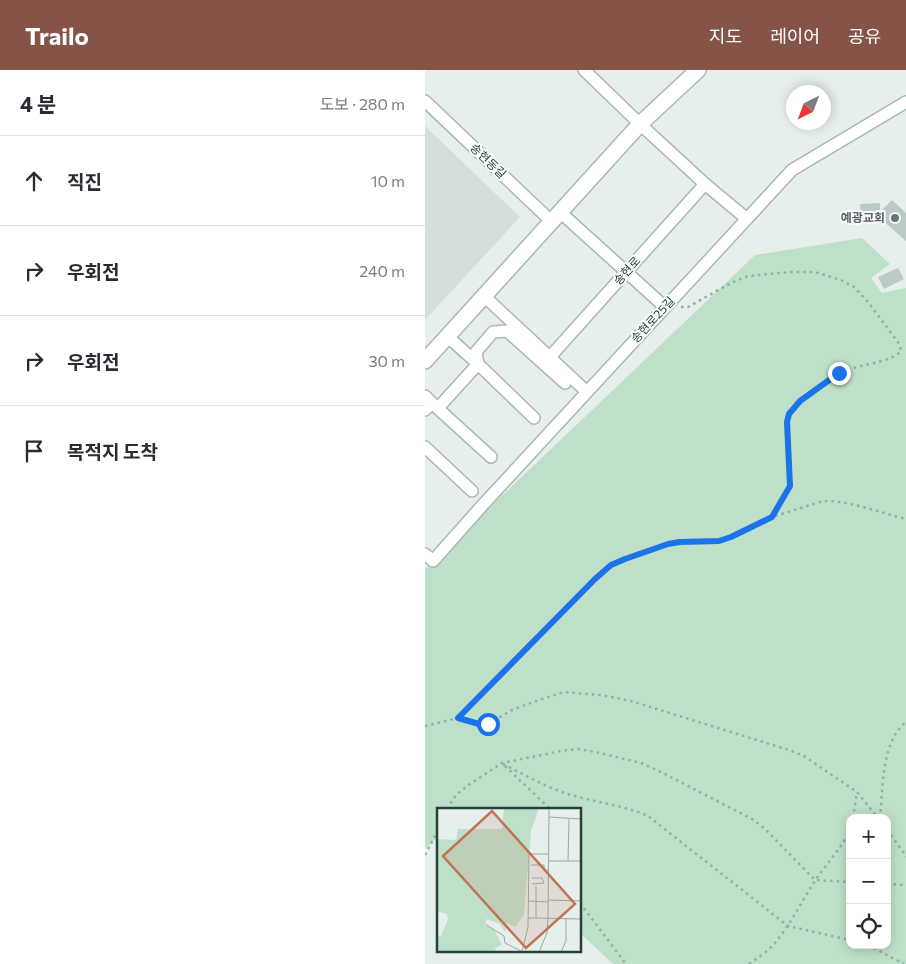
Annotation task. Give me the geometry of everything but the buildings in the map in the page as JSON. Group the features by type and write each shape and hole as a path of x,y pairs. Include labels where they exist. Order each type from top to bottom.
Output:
{"main road":[{"path":"425,361 640,124 698,70"}],"street":[{"path":"584,70 705,184 747,219"},
{"name":"송현동길","path":"425,101 555,216 626,272 665,307"},
{"name":"송현로25길","path":"425,554 433,561 792,170 906,102"},
{"name":"송현로","path":"549,358 705,184"},
{"path":"484,296 587,392"},
{"path":"478,364 476,352 493,332 507,332 565,383"},
{"path":"447,336 534,418"},
{"path":"478,364 430,404 491,457"},
{"path":"425,447 472,491"}],"path":[{"path":"665,307 688,307 731,283 757,274 815,272 841,280 854,287 868,302 900,345 901,351 899,354 839,373 794,407 789,414 787,422 790,486 772,517"},
{"path":"458,718 611,565 668,544 719,541 772,517 815,503 832,501 850,504 906,519"},
{"path":"425,726 458,718 479,724 488,724 514,709 564,692 616,698 789,750 810,760 857,792 876,814"},
{"path":"879,814 889,747 897,730 906,722"},
{"path":"448,808 456,795 502,763 579,749 641,763 663,773 753,819 815,880 846,882"},
{"path":"502,763 549,808"},
{"path":"502,763 563,793 648,816 788,926 846,939"},
{"path":"854,814 857,792"},
{"path":"425,855 437,832"},
{"path":"891,835 906,857"},
{"path":"749,964 766,952 788,926 815,880 846,837"},
{"path":"891,884 906,885"},
{"path":"581,904 626,964"},
{"path":"876,949 904,964"}],"shaded area":[{"path":"425,126 520,217 425,320"}],"green space":[{"path":"862,238 890,264 871,278 882,293 906,288 906,964 613,964 581,934 581,808 437,808 437,838 425,849 425,569 755,255"}],"place":[{"name":"예광교회","path":"895,218"}],"route":[{"path":"488,724 479,724 458,718 611,565 668,544 719,541 772,517 790,486 787,422 789,414 800,401 839,373"}]}
